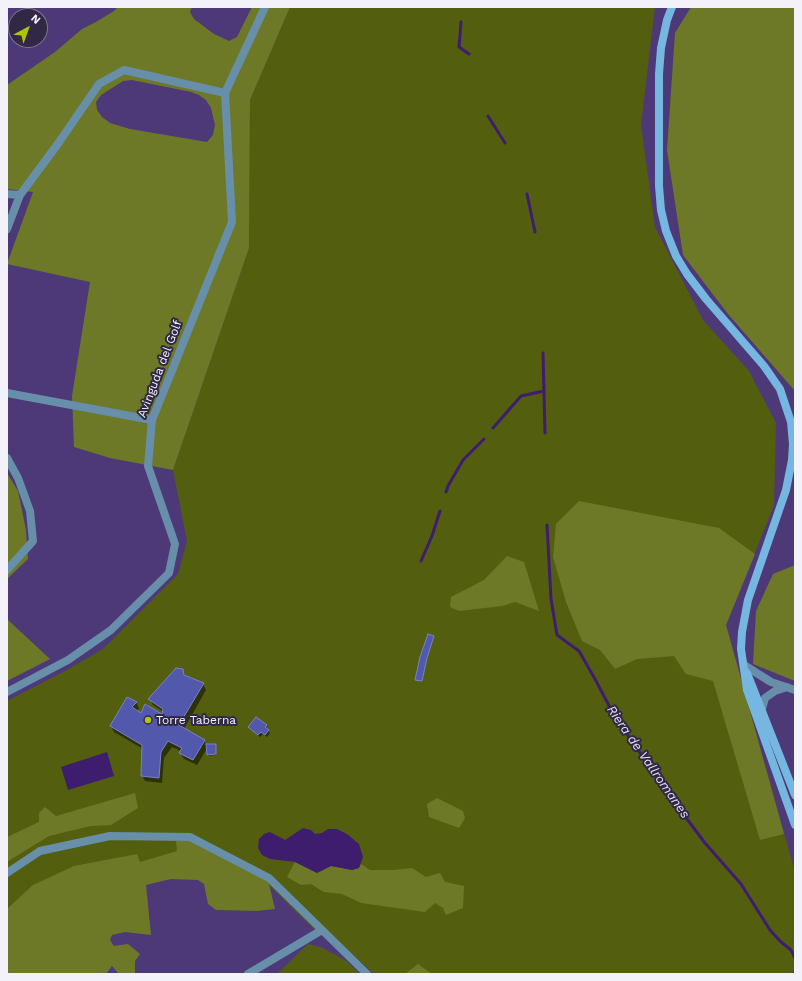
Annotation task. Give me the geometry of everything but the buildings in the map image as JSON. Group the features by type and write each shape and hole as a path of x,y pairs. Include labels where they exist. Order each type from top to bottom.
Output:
{"main road":[{"path":"672,7 667,20 661,48 659,74 659,186 661,210 666,231 676,256 687,274 706,299 764,366 780,389 791,422 793,444 792,460 786,490 745,612 741,649 747,690 795,825"},
{"path":"744,665 795,795"}],"street":[{"name":"Avinguda del Golf","path":"7,692 68,660 111,630 169,573 175,544 148,466 152,420 232,222 224,93 265,7"},
{"path":"7,229 20,195 99,84 124,70 224,93"},
{"path":"7,194 20,195"},
{"path":"7,392 152,420"},
{"path":"7,458 18,478 30,511 33,541 7,570"},
{"path":"744,665 771,682 791,688"},
{"path":"762,709 765,698 775,691 791,688"},
{"path":"7,873 40,851 110,836 190,838 269,878 367,974"},
{"path":"248,974 322,930"}],"green space":[{"path":"118,7 192,7 190,12 194,19 214,34 229,41 237,37 252,7 290,7 250,100 249,248 173,470 110,458 74,447 72,396 90,282 7,264 33,192 7,189 7,85 55,52 82,29 114,11","holes":["132,80 191,92 206,100 211,108 215,125 213,135 207,142 130,129 110,123 102,117 97,110 96,102 101,95 123,81"]},
{"path":"290,7 655,7 641,125 655,227 703,320 749,371 776,423 774,505 726,625 795,872 795,965 792,974 374,974 325,929 319,934 272,888 202,850 7,926 7,701 65,671 103,649 178,574 187,541 173,470 249,248 250,100"},
{"path":"691,7 795,7 795,391 728,314 683,255 667,150 675,33"},
{"path":"7,473 18,491 26,530 28,559 7,579"},
{"path":"579,501 719,528 755,554 726,625 784,834 760,840 713,681 686,674 674,656 637,659 615,669 600,650 582,641 566,602 553,557 556,524"},
{"path":"507,556 524,562 539,611 515,602 502,606 459,611 450,607 451,597 484,580"},
{"path":"795,565 795,681 753,664 756,611 773,574"},
{"path":"7,619 50,659 7,681"},
{"path":"135,793 138,808 111,825 91,826 49,836 7,862 7,837 39,822 39,813 45,807 56,816"},
{"path":"437,798 463,811 465,818 459,828 429,817 427,804"},
{"path":"190,839 268,880 275,909 256,911 216,910 208,904 204,884 198,880 171,879 146,885 151,935 125,932 112,935 110,940 114,946 128,944 140,954 135,961 135,974 119,974 112,966 106,974 7,974 7,909 33,885 74,866 137,854 140,862 177,851 176,841"},
{"path":"295,862 317,873 331,866 352,870 359,868 361,864 370,870 412,868 426,877 440,873 445,882 464,886 463,908 446,915 443,908 435,903 425,912 361,903 342,894 324,892 311,884 301,885 287,877"},
{"path":"308,944 323,948 345,960 360,974 277,974"},
{"path":"418,964 432,974 405,974"}],"shaded area":[{"path":"107,752 114,776 68,790 61,767"},
{"path":"303,828 311,830 315,834 322,833 328,829 337,829 347,834 359,844 363,857 359,868 352,870 331,866 317,873 295,862 270,859 262,855 258,848 259,839 264,834 270,832 285,840"}],"waterway":[{"name":"Riera de Vallromanes","path":"461,22 459,47 469,54"},
{"name":"Riera de Vallromanes","path":"488,116 505,143"},
{"name":"Riera de Vallromanes","path":"527,194 535,232"},
{"name":"Riera de Vallromanes","path":"543,353 545,433"},
{"path":"493,428 521,396 544,391"},
{"path":"446,492 463,460 484,439"},
{"path":"421,561 432,536 440,511"},
{"name":"Riera de Vallromanes","path":"547,525 551,599 557,635 579,651 615,717 675,803 705,843 741,884 770,930 791,950 795,958"}],"place":[{"name":"Torre Taberna","path":"148,720"}]}
